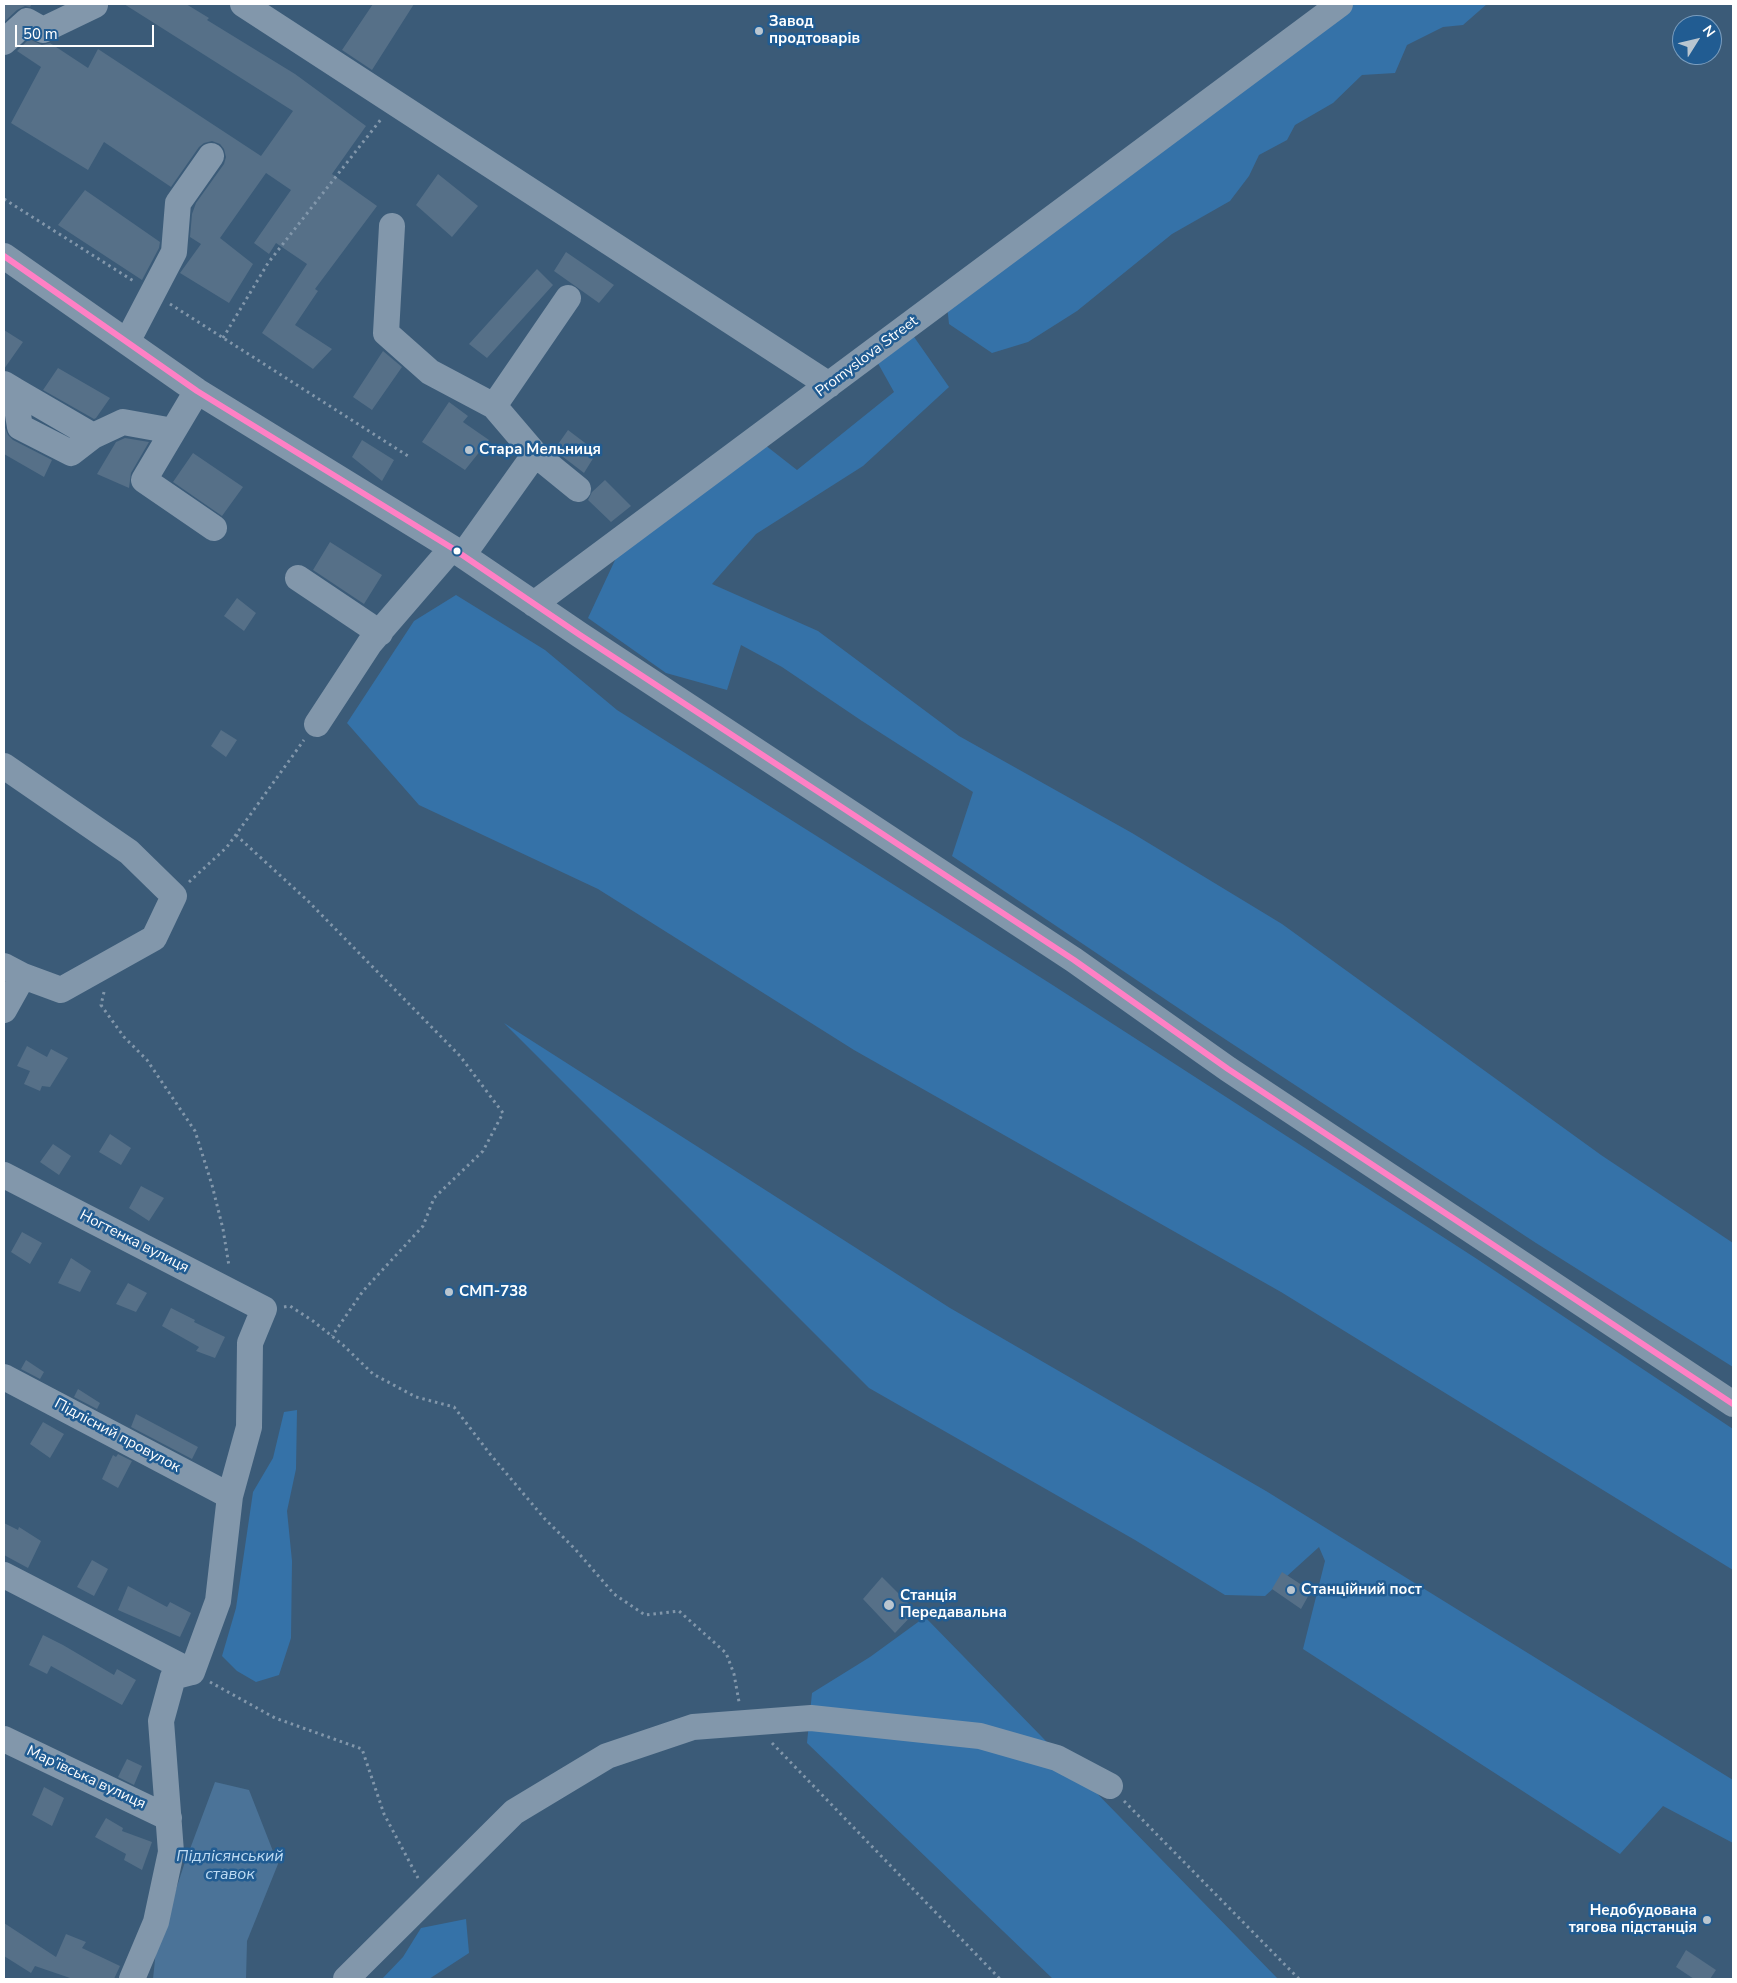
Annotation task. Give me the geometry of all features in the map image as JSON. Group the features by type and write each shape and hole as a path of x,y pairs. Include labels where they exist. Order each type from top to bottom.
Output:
{"street":[{"path":"4,42 27,21 43,30 94,4"},
{"path":"243,4 829,385"},
{"name":"Promyslova Street","path":"534,604 1340,4"},
{"path":"127,342 174,252 178,203 211,156"},
{"path":"392,226 386,333 430,372 494,406 535,454 578,489"},
{"path":"4,256 197,391 457,552 1074,960 1228,1069 1733,1404"},
{"path":"494,406 568,298"},
{"path":"9,387 20,427 71,453 93,436 123,422 173,431"},
{"path":"197,391 144,480 214,528"},
{"path":"317,724 380,633 457,552 535,454"},
{"path":"298,578 380,633"},
{"path":"4,766 129,852 174,896 154,938 62,990 13,971 4,1010"},
{"name":"Ногтенка вулиця","path":"4,1174 264,1309"},
{"path":"192,1672 218,1601 230,1496 249,1427 250,1344 264,1309"},
{"name":"Підлісний провулок","path":"4,1377 230,1496"},
{"path":"4,1574 192,1672"},
{"path":"132,1979 156,1922 171,1852 161,1722 173,1677 192,1672"},
{"path":"346,1979 514,1812 607,1756 693,1727 811,1718 980,1736 1057,1758 1110,1786"},
{"name":"Мар’ївська вулиця","path":"4,1739 169,1818"}],"path":[{"path":"223,338 268,263 395,102"},
{"path":"4,199 408,456"},
{"path":"174,896 227,847 317,724"},
{"path":"236,835 308,901 460,1056 503,1113 483,1151 434,1198 423,1226 363,1290 332,1336"},
{"path":"113,961 100,1005 124,1037 147,1060 195,1131 212,1185 222,1229 229,1268 230,1292"},
{"path":"264,1309 290,1306 332,1336 374,1374 416,1397 454,1407 544,1518 575,1549 614,1594 645,1615 680,1611 726,1653 748,1723 1000,1979"},
{"path":"192,1672 275,1718 362,1749 384,1814 428,1897"},
{"path":"1110,1786 1299,1979"}],"shaded area":[{"path":"1350,4 1487,4 1463,25 1443,27 1407,45 1395,73 1362,75 1333,103 1295,125 1287,140 1259,155 1249,176 1230,201 1172,234 1077,311 1028,342 992,353 949,324 947,305"},
{"path":"912,334 949,387 863,466 756,534 712,584 818,631 959,736 1132,833 1282,924 1601,1155 1733,1243 1733,1367 1536,1243 1205,1026 952,856 973,792 782,667 741,645 727,690 666,673 588,618 616,558 765,445 797,470 894,392 875,358"},
{"path":"456,595 545,650 617,710 1051,984 1477,1259 1733,1429 1733,1570 1281,1292 854,1050 598,889 419,805 347,723 414,621"},
{"path":"504,1023 950,1308 1266,1491 1733,1780 1733,1843 1663,1806 1620,1854 1303,1649 1325,1561 1319,1547 1265,1596 1225,1595 1135,1540 869,1388"},
{"path":"297,1410 296,1469 287,1511 292,1561 291,1638 279,1675 256,1682 237,1671 222,1656 236,1608 253,1492 273,1458 284,1412"},
{"path":"925,1617 1278,1979 1053,1979 807,1743 812,1693 870,1657"},
{"path":"466,1919 469,1953 429,1979 382,1979 403,1957 421,1928"}],"water":[{"name":"Підлісянський ставок","path":"215,1782 249,1790 278,1864 247,1941 246,1979 153,1979 156,1950 184,1865"}],"building":[{"path":"4,4 32,4 30,7 25,6 17,10 4,22"},
{"path":"124,4 186,4 209,18 207,20 295,74 366,126 332,174 377,206 315,289 318,291 295,325 332,349 313,369 262,333 307,264 276,243 269,254 254,243 291,190 266,173 220,238 253,264 229,303 180,273 201,244 190,237 192,214 196,203 224,164 226,157 224,149 220,144 212,141 204,143 199,147 171,187 104,142 88,170 11,123 41,67 17,51 29,39 42,45 50,43 88,68 98,49 261,156 293,111"},
{"path":"373,4 414,4 372,70 342,50"},
{"path":"438,174 478,206 452,237 416,205"},
{"path":"85,190 160,242 159,248 142,280 58,225"},
{"path":"566,252 614,285 599,303 554,271"},
{"path":"537,269 553,285 487,358 469,344"},
{"path":"4,330 23,342 4,369"},
{"path":"383,351 402,367 372,410 353,397"},
{"path":"58,368 110,398 96,418 94,419 43,390"},
{"path":"449,402 468,416 463,422 489,440 465,470 422,442"},
{"path":"4,425 8,435 13,440 52,460 44,477 4,454"},
{"path":"568,430 597,452 584,473 554,450"},
{"path":"125,438 149,442 131,473 129,488 97,474 116,442"},
{"path":"362,440 394,460 382,481 352,457"},
{"path":"193,453 243,487 222,516 173,482"},
{"path":"605,480 631,506 611,522 588,500 592,492"},
{"path":"330,542 382,575 364,604 313,570"},
{"path":"237,598 256,613 244,631 224,616"},
{"path":"221,730 237,740 226,757 211,746"},
{"path":"27,1046 47,1057 51,1049 68,1058 50,1087 42,1086 40,1091 24,1084 30,1071 17,1066"},
{"path":"110,1134 131,1148 121,1165 99,1152"},
{"path":"53,1144 71,1156 59,1175 40,1162"},
{"path":"141,1186 164,1198 149,1221 129,1208"},
{"path":"22,1232 42,1243 30,1264 11,1252"},
{"path":"71,1258 91,1271 80,1292 58,1283"},
{"path":"128,1283 147,1293 136,1312 116,1304"},
{"path":"171,1308 225,1337 215,1358 196,1351 199,1347 162,1326"},
{"path":"26,1360 44,1372 40,1379 21,1369"},
{"path":"78,1389 100,1403 97,1409 74,1397"},
{"path":"136,1414 198,1447 192,1459 131,1427"},
{"path":"43,1422 64,1434 50,1458 30,1444"},
{"path":"118,1454 132,1461 118,1488 102,1479 113,1455 116,1457"},
{"path":"4,1523 18,1530 19,1527 41,1541 28,1568 4,1555"},
{"path":"92,1560 108,1569 94,1596 77,1587"},
{"name":"Станційний пост","path":"1282,1572 1311,1591 1301,1609 1272,1589"},
{"name":"Станція Передавальна","path":"882,1577 916,1611 895,1633 863,1599"},
{"path":"128,1586 167,1607 170,1602 191,1613 180,1637 118,1610"},
{"path":"43,1635 114,1675 117,1669 136,1680 122,1705 51,1666 47,1674 29,1665"},
{"path":"127,1759 142,1766 134,1785 118,1777"},
{"path":"44,1787 64,1798 52,1826 32,1815"},
{"path":"106,1818 123,1828 122,1831 152,1842 142,1870 124,1860 126,1854 95,1837"},
{"path":"4,1923 56,1957 66,1934 86,1942 82,1948 120,1966 114,1979 73,1979 35,1966 31,1973 4,1956"},
{"path":"1686,1950 1716,1970 1710,1979 1694,1979 1676,1967"}],"transit line":[{"path":"4,256 197,391 452,548 580,635 1074,960 1228,1069 1733,1404"}],"place":[{"name":"Завод продтоварів","path":"759,31"},
{"name":"Стара Мельниця","path":"469,450"},
{"name":"СМП-738","path":"449,1292"},
{"name":"Станційний пост","path":"1291,1590"},
{"name":"Станція Передавальна","path":"889,1605"},
{"name":"Недобудована тягова підстанція","path":"1707,1920"}]}
